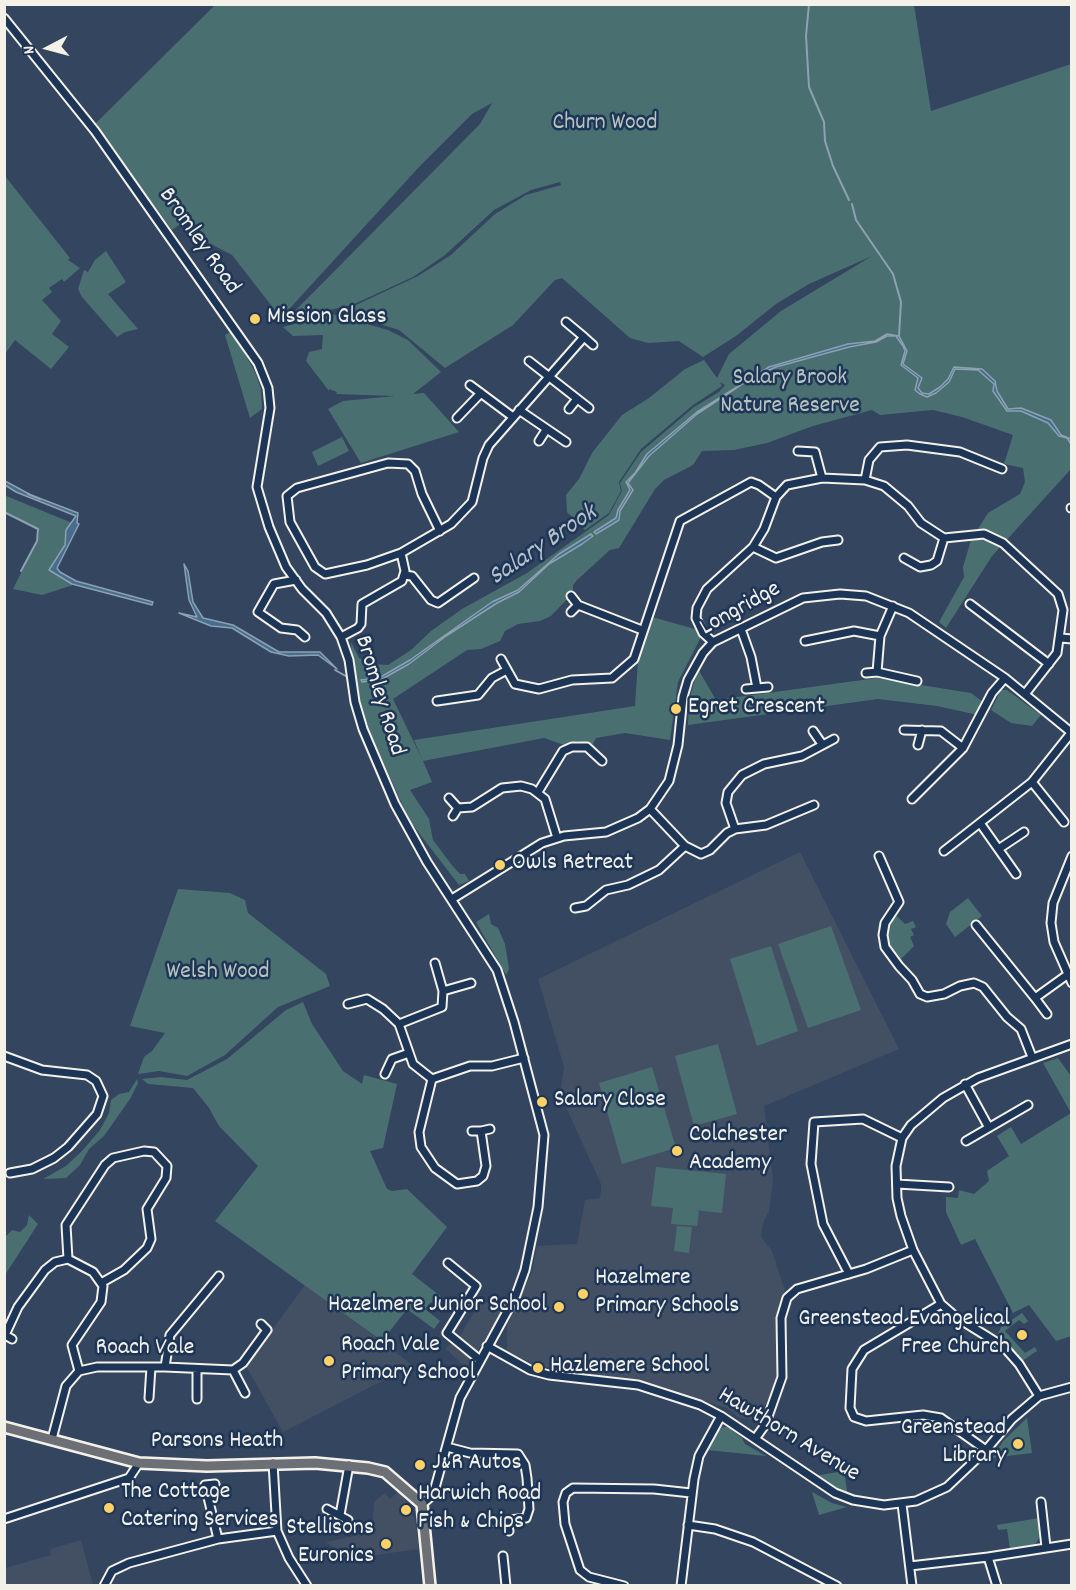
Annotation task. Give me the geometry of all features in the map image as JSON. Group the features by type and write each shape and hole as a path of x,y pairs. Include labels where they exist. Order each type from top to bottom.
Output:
{"main road":[{"name":"Parsons Heath","path":"4,1427 139,1463 207,1466 273,1463 349,1465 385,1472 422,1504"},
{"path":"422,1504 430,1586"}],"street":[{"name":"Bromley Road","path":"4,18 95,131 248,345 258,363 268,388 270,408 258,470 258,495 279,552 296,580 326,613 341,637 349,660 357,711 374,757 413,838 497,970 524,1058 544,1135 538,1207 522,1278 460,1398 433,1495 422,1504"},
{"path":"566,322 593,345"},
{"path":"440,531 422,494 415,471 408,464 388,463 297,488 288,496 290,522 315,567 325,574 368,565 401,553 440,531 451,524 472,502 483,458 489,445 584,337"},
{"path":"530,361 589,408"},
{"path":"470,384 513,417"},
{"path":"457,418 482,393"},
{"path":"569,409 577,399"},
{"path":"519,410 566,442"},
{"path":"539,441 546,430"},
{"path":"865,480 869,460 880,447 908,445 960,452 1002,469"},
{"path":"798,451 815,452 822,478"},
{"path":"713,642 703,633 696,618 697,608 707,589 753,547 776,497 787,485 822,478 865,480 884,486 908,506 921,524 944,538 984,534 1003,543 1058,594 1063,610 1061,638 1049,664 1025,693"},
{"path":"501,659 515,684 539,689 572,680 612,678 634,659 680,521 752,482 759,484 776,497"},
{"path":"904,558 920,567 931,565 937,561 944,538"},
{"path":"753,547 776,558 822,542 838,540"},
{"path":"341,637 354,631 361,624 362,604 397,585 404,575 401,553"},
{"path":"404,575 412,576 431,600 438,603 474,578"},
{"path":"296,580 274,584 258,612 281,628 297,630 305,637"},
{"name":"Longridge","path":"452,899 532,848 557,838 606,832 638,818 650,809 669,781 688,680 703,653 713,642 803,598 840,594 866,596 909,613 1005,678 1071,733"},
{"path":"571,596 578,605 642,630"},
{"path":"970,604 1049,664"},
{"path":"572,612 578,605"},
{"path":"877,672 880,636 893,606"},
{"path":"741,629 751,657 757,688"},
{"path":"805,641 854,632 880,636"},
{"path":"1061,638 1071,639"},
{"path":"437,701 478,695 492,678 507,669"},
{"path":"866,674 877,672 918,681"},
{"path":"912,799 963,748 992,693 1005,678"},
{"path":"746,689 768,687"},
{"path":"904,730 941,731 963,748"},
{"path":"918,745 922,730"},
{"path":"813,731 822,744"},
{"path":"944,851 1032,782 1071,733"},
{"path":"735,829 726,802 728,792 742,775 764,764 802,756 834,739"},
{"path":"538,792 563,751 572,747 587,747 602,761"},
{"path":"1032,782 1064,822"},
{"path":"458,808 472,807 502,788 521,786 538,792 548,804 557,838"},
{"path":"449,798 458,808"},
{"path":"650,809 685,846 695,853 706,853 735,829 766,825 814,805"},
{"path":"453,816 458,808"},
{"path":"980,823 1000,848 1016,874"},
{"path":"1000,848 1024,832"},
{"path":"575,908 586,906 606,890 628,885 659,870 685,846"},
{"path":"879,856 899,902 885,922 883,935 885,947 912,980 920,994 927,997 944,994 960,986 974,983 983,987 1007,1017 1021,1029 1032,1057"},
{"path":"1071,856 1053,903 1051,922 1054,942 1071,983"},
{"path":"976,925 1047,1014"},
{"path":"399,1024 442,1007 443,991 435,963"},
{"path":"1035,998 1067,975"},
{"path":"443,991 471,983"},
{"path":"348,1004 367,999 399,1024 413,1064 432,1079"},
{"path":"1039,1396 1023,1370 1004,1347 956,1317 941,1304 913,1250 901,1216 897,1184 897,1152 902,1138 928,1110 965,1084 1071,1044"},
{"path":"386,1074 392,1059 409,1053"},
{"path":"4,1056 42,1070 87,1076 96,1081 103,1096 97,1114 68,1147 54,1158 32,1169 10,1173"},
{"path":"432,1079 470,1066 492,1066 524,1058"},
{"path":"432,1079 419,1138 425,1156 435,1168 457,1184 477,1181 483,1176 486,1166 481,1131"},
{"path":"965,1084 988,1126"},
{"path":"966,1141 988,1126 1028,1105"},
{"path":"849,1274 823,1224 811,1164 814,1122 863,1119 902,1138"},
{"path":"472,1131 490,1129"},
{"path":"68,1259 66,1225 105,1165 113,1158 144,1151 154,1152 167,1166 166,1178 147,1209 151,1239 147,1248 124,1270 101,1283"},
{"path":"897,1184 950,1187"},
{"path":"755,1439 765,1425 782,1377 781,1318 787,1298 797,1289 849,1274 913,1250"},
{"path":"12,1339 5,1335 18,1307 45,1270 55,1262 68,1259 93,1272 101,1283 101,1302 72,1345 80,1371"},
{"path":"448,1263 476,1286 447,1333 480,1360"},
{"path":"165,1366 170,1335 219,1276"},
{"path":"941,1304 864,1350 852,1369 850,1408 854,1417 866,1421 923,1415 941,1418 986,1450"},
{"path":"245,1393 233,1370 243,1363 269,1327 261,1324"},
{"name":"Hawthorn Avenue","path":"487,1346 531,1370 549,1375 638,1385 670,1394 721,1416 835,1493 870,1504 902,1504 946,1488 986,1450 1012,1419 1039,1396 1071,1387"},
{"name":"Roach Vale","path":"52,1439 66,1386 80,1371 97,1367 165,1366 233,1370"},
{"path":"149,1398 152,1367"},
{"path":"197,1369 197,1398"},
{"path":"681,1586 691,1493 699,1456 721,1416"},
{"path":"514,1454 516,1446"},
{"path":"447,1447 470,1453 514,1454 518,1455 525,1465 529,1509 526,1518 495,1522"},
{"path":"4,1519 129,1478 139,1463"},
{"path":"273,1463 277,1531 289,1558 305,1583 296,1586"},
{"path":"340,1515 349,1465"},
{"path":"215,1484 205,1485 218,1539"},
{"path":"624,1586 609,1580 596,1582 586,1576 576,1559 565,1524 563,1502 566,1493 573,1488 654,1489 691,1493"},
{"path":"1041,1502 1046,1547"},
{"path":"902,1504 912,1586"},
{"path":"327,1509 348,1520"},
{"path":"507,1521 509,1532"},
{"path":"688,1525 715,1529 753,1542 837,1586"},
{"path":"104,1586 112,1572 120,1566 218,1539 277,1531"},
{"path":"910,1566 1071,1545"},
{"path":"503,1556 506,1586"},
{"path":"988,1557 997,1586"},
{"path":"504,1569 513,1568"}],"shaded area":[{"name":"Colchester Academy","path":"800,852 899,1049 764,1106 773,1180 769,1211 763,1223 761,1237 772,1251 787,1298 781,1318 782,1377 756,1420 739,1418 727,1408 633,1379 557,1369 534,1364 507,1352 507,1326 532,1272 537,1246 577,1244 585,1200 600,1198 601,1191 601,1184 560,1094 564,1067 538,979"},
{"name":"Roach Vale Primary School","path":"305,1285 413,1365 283,1432 246,1366"},
{"path":"482,1299 502,1311 467,1369 445,1348 458,1339"},
{"path":"398,1492 403,1495 415,1521 419,1549 347,1559 326,1542 372,1532 374,1502 385,1493 390,1499"},
{"path":"81,1540 93,1585 5,1585 5,1568 51,1555 50,1549"}],"green space":[{"path":"215,5 914,5 931,111 1071,64 1071,469 992,556 946,628 939,622 964,577 963,567 971,540 988,513 1020,494 1025,482 1023,468 1004,464 1013,435 962,417 933,410 880,415 872,410 813,426 767,443 734,450 702,451 693,465 664,480 655,489 619,548 610,550 577,580 573,585 573,593 551,616 540,621 518,624 505,631 500,641 481,649 467,650 393,699 432,782 410,790 429,819 433,840 451,864 460,874 465,874 469,881 459,885 409,820 367,725 363,729 353,678 351,642 359,658 370,664 388,665 411,650 431,631 462,609 527,573 609,515 622,491 620,483 641,452 694,407 719,392 725,385 720,382 722,386 693,405 641,449 619,482 621,491 609,513 585,530 567,512 566,495 579,479 592,453 622,415 649,398 685,369 704,360 717,378 729,354 781,311 872,256 809,284 776,304 736,336 703,357 679,341 648,343 630,338 562,278 555,280 513,325 445,368 399,330 341,312 418,276 451,255 495,214 526,195 561,185 560,182 531,190 494,210 445,255 413,277 352,305 286,320 480,124 492,103 472,114 419,167 281,318 232,255 209,243 190,217 172,230 95,124"},
{"path":"5,176 70,258 68,260 80,268 64,282 62,279 49,288 52,292 42,300 61,321 52,334 69,347 51,369 15,340 5,354"},
{"path":"106,251 126,282 108,294 138,329 125,332 117,337 82,297 78,289 84,270 88,272 95,260"},
{"path":"332,314 388,330 408,340 441,372 413,394 424,393 459,432 361,463 328,409 343,401 395,396 336,394 337,392 329,389 329,391 306,361 309,352 322,349 323,335 293,336 283,327"},
{"path":"232,331 255,372 261,389 262,409 250,418 225,335"},
{"path":"342,437 349,451 318,466 312,452"},
{"path":"4,495 72,523 66,530 65,545 49,570 73,585 42,595 13,589 37,541 39,532 38,529 5,512"},
{"path":"652,617 695,629 701,637 678,682 670,740 625,733 596,738 593,744 577,741 564,745 544,738 423,761 414,740 635,706 638,660"},
{"path":"698,669 716,700 877,678 971,693 983,702 978,715 937,706 878,699 688,725 689,700"},
{"path":"1001,690 1007,690 1041,715 1032,726 1011,723 991,710"},
{"name":"Welsh Wood","path":"178,889 230,893 245,900 248,913 326,974 330,986 278,1007 225,1055 187,1076 159,1071 138,1074 144,1057 152,1051 165,1033 130,1026"},
{"path":"968,898 982,916 955,937 946,924 950,912"},
{"path":"489,914 491,924 498,928 505,944 509,969 506,975 476,922"},
{"path":"897,916 905,924 913,921 916,927 911,929 914,935 910,937 914,946 899,961 888,944 887,932 890,922"},
{"path":"831,926 861,1010 808,1028 778,944"},
{"path":"771,946 798,1031 757,1046 730,959"},
{"path":"303,1002 312,1024 343,1071 362,1084 364,1075 397,1084 383,1148 370,1151 387,1189 392,1191 407,1189 447,1227 412,1274 443,1298 437,1306 431,1302 425,1309 440,1321 434,1329 407,1309 382,1341 215,1221 258,1166 219,1126 209,1108 193,1088 148,1084 142,1079 161,1077 187,1080 227,1059 286,1010"},
{"path":"718,1044 737,1114 694,1126 675,1056"},
{"path":"1058,1058 1071,1076 1071,1113 1043,1063"},
{"path":"652,1067 676,1148 622,1164 599,1083"},
{"path":"137,1079 138,1083 130,1099 104,1136 89,1149 80,1165 66,1178 43,1179 66,1166 82,1151 100,1130 109,1113 111,1100 119,1094 129,1092"},
{"path":"1071,1113 1071,1336 1056,1341 1029,1305 1013,1313 975,1239 961,1245 946,1212 946,1197 958,1198 959,1190 974,1194 989,1181 987,1171 1009,1156 997,1136 1011,1127 1021,1144"},
{"path":"656,1167 726,1174 722,1213 694,1210 699,1211 697,1226 671,1224 673,1208 651,1206"},
{"path":"29,1215 38,1224 5,1275 5,1237 12,1230 20,1232 27,1225"},
{"path":"677,1226 692,1227 689,1253 674,1251"},
{"path":"1022,1313 1028,1321 1024,1324 1019,1320 1005,1331 1025,1353 1035,1347 1037,1351 1022,1361 998,1334 1001,1327"},
{"path":"1027,1418 1032,1453 992,1458 1004,1440"},
{"path":"723,1427 728,1427 742,1438 745,1444 766,1456 707,1450 715,1433"},
{"path":"844,1471 848,1496 834,1490 814,1476"},
{"path":"812,1492 832,1503 847,1507 819,1515"},
{"path":"1039,1518 1040,1536 1035,1545 1010,1549 1007,1529 998,1530 997,1525"}],"water":[{"path":"887,334 899,336 907,351 903,364 922,378 918,388 922,393 929,394 940,387 948,379 954,367 982,369 995,381 997,391 1008,409 1021,408 1051,420 1061,435 1071,439 1071,444 1067,438 1059,436 1048,423 1021,411 1007,411 993,391 994,384 978,370 955,369 949,382 936,393 927,397 920,394 915,390 918,378 901,365 905,351 896,336 887,336 876,342 776,367 753,377 769,367 848,344 875,341"},
{"path":"753,377 697,414 649,456 628,483 633,490 620,511 619,520 596,534 594,532 616,518 630,490 626,482 635,473 647,454 697,412"},
{"path":"5,481 31,495 78,513 77,523 79,524 57,568 60,572 76,581 153,602 152,605 72,584 49,570 65,545 66,530 76,516 16,492 5,485"},
{"path":"591,534 593,536 582,544 549,564 519,592 497,603 446,636 409,664 382,679 362,682 361,680 379,678 410,660 492,602 518,590 559,554"},
{"path":"184,564 188,571 193,602 203,618 233,625 279,652 320,652 337,669 318,655 289,656 271,652 232,628 211,626 179,613 197,617 189,600"}],"waterway":[{"path":"809,4 806,36 809,87 824,122 825,141 833,166 849,200"},
{"path":"852,204 856,220 893,274 901,302 899,336"},
{"name":"Salary Brook","path":"28,494 40,499"},
{"path":"4,512 38,529 37,541 21,571"},
{"name":"Salary Brook","path":"335,670 351,679"}],"place":[{"name":"Mission Glass","path":"255,319"},
{"name":"Egret Crescent","path":"676,709"},
{"name":"Owls Retreat","path":"500,865"},
{"name":"Salary Close","path":"542,1102"},
{"name":"Colchester Academy","path":"677,1151"},
{"name":"Hazelmere Primary Schools","path":"583,1294"},
{"name":"Hazelmere Junior School","path":"559,1307"},
{"name":"Greenstead Evangelical Free Church","path":"1022,1335"},
{"name":"Roach Vale Primary School","path":"329,1361"},
{"name":"Hazlemere School","path":"538,1368"},
{"name":"Greenstead Library","path":"1018,1444"},
{"name":"J&R Autos","path":"420,1465"},
{"name":"The Cottage Catering Services","path":"109,1508"},
{"name":"Harwich Road Fish & Chips","path":"406,1510"},
{"name":"Stellisons Euronics","path":"386,1544"}],"park label":[{"name":"Churn Wood","path":"605,125"},
{"name":"Salary Brook Nature Reserve","path":"790,394"}]}
